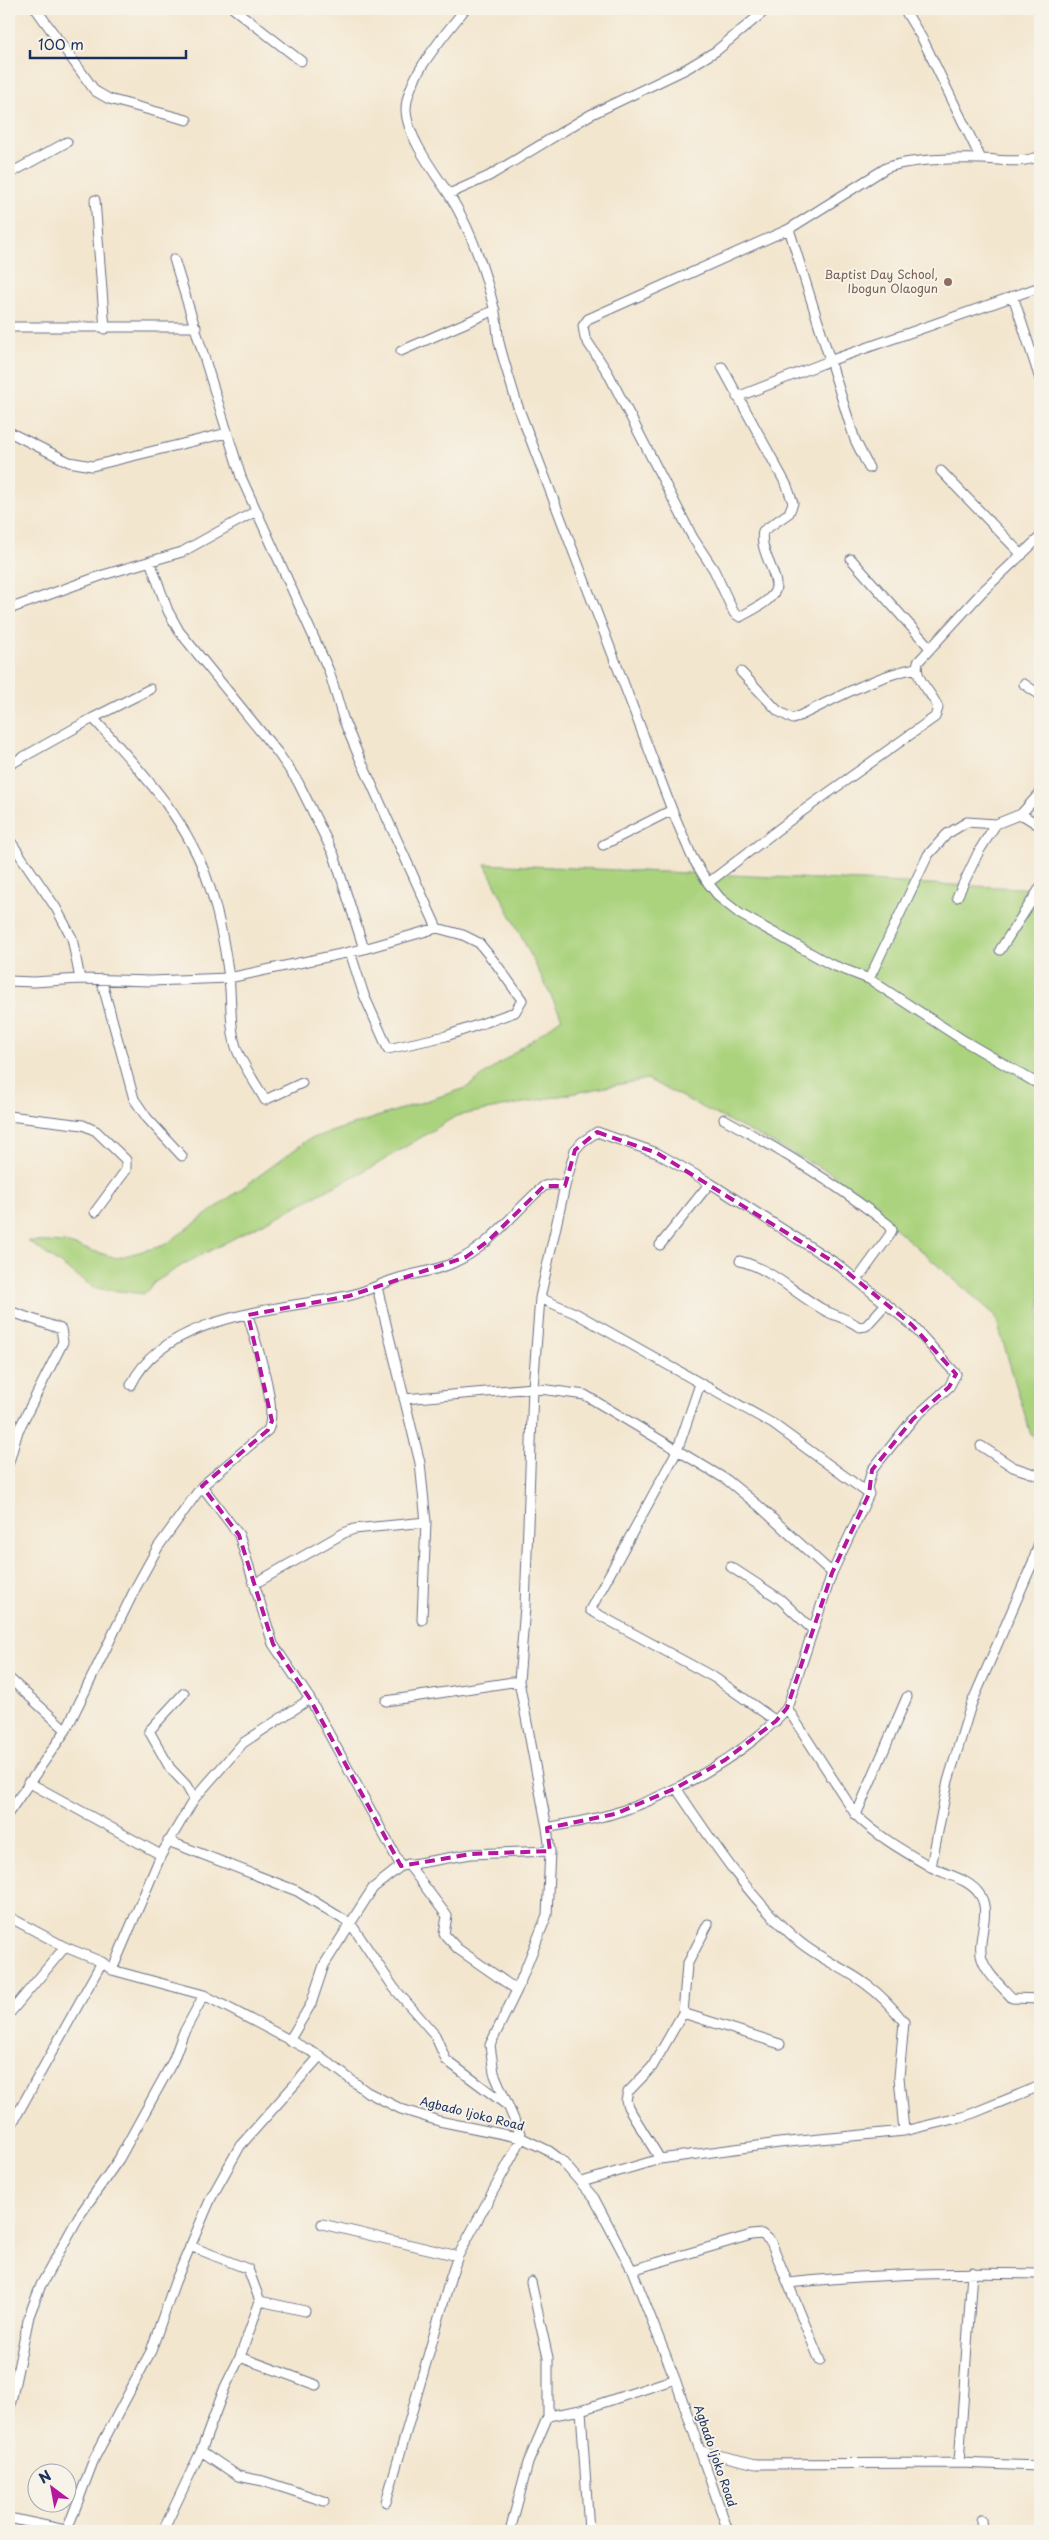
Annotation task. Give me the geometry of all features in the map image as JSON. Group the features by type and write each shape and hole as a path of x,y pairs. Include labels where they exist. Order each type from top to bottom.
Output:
{"street":[{"path":"36,9 95,90 109,99 187,120"},
{"path":"234,9 301,61"},
{"path":"465,9 422,68 408,93 406,110 413,133 428,166 449,194 476,247 517,404 672,810 692,857 708,883 726,903 765,930 830,964 869,979 966,1042 1040,1085"},
{"path":"449,194 489,176 590,115 686,69 716,51 767,9"},
{"path":"904,9 923,40 981,159"},
{"path":"9,174 68,142"},
{"path":"722,367 787,486 794,503 789,513 763,531 761,538 775,582 775,591 767,600 740,618 734,613 714,570 693,538 608,374 585,338 584,326 588,318 789,229 886,168 900,163 981,159 1020,162 1040,159"},
{"path":"95,200 105,329"},
{"path":"789,229 855,440 869,468"},
{"path":"174,259 236,463 256,511 315,636 329,671 353,744 437,928"},
{"path":"737,397 829,361 937,325 1040,287"},
{"path":"1013,296 1040,379"},
{"path":"401,351 494,310"},
{"path":"9,328 105,329 196,327"},
{"path":"9,432 69,462 92,466 227,433"},
{"path":"941,471 1022,555"},
{"path":"9,609 182,552 256,511"},
{"path":"708,883 768,836 935,717 938,708 934,698 919,677 916,668 918,662 982,592 1040,537"},
{"path":"851,559 930,648"},
{"path":"150,561 168,611 178,631 278,753 298,782 334,855 364,949"},
{"path":"741,672 778,711 793,719 867,682 916,668"},
{"path":"1024,684 1040,695"},
{"path":"9,765 92,718 150,689"},
{"path":"92,718 156,789 200,860 210,885 229,978 232,1026 237,1050 265,1100 302,1084"},
{"path":"869,979 928,855 947,834 968,822 996,824 1021,814 1040,793"},
{"path":"603,844 672,810"},
{"path":"1021,814 1040,826"},
{"path":"957,897 979,851 996,824"},
{"path":"9,839 56,908 72,938 80,980"},
{"path":"1000,950 1040,888"},
{"path":"9,981 34,982 101,979 151,981 229,978 350,952 364,949 437,928 463,935 479,943 518,992 522,1000 515,1012 446,1036 388,1048 364,995 350,952"},
{"path":"101,979 134,1099 147,1118 182,1156"},
{"path":"9,1116 83,1125 96,1131 126,1160 126,1170 95,1212"},
{"path":"724,1119 788,1154 843,1190 889,1225 892,1230 889,1236 857,1280"},
{"path":"386,2502 458,2256 522,2138 494,2073 490,2045 517,1990 547,1915 550,1851 519,1681 525,1607 533,1388 540,1298 565,1186 575,1150 582,1142 597,1132 657,1153 710,1183 837,1264 885,1305 912,1325 956,1374 949,1387 913,1418 872,1470 867,1488 869,1494 832,1573 786,1708 776,1721 725,1760 676,1788 615,1814 547,1828"},
{"path":"660,1245 710,1183"},
{"path":"131,1385 145,1363 170,1342 192,1331 248,1315 350,1296 377,1287 388,1281 453,1264 488,1241 544,1186 552,1184 565,1186"},
{"path":"740,1261 757,1266 826,1311 848,1318 859,1327 866,1326 885,1305"},
{"path":"377,1287 420,1463 426,1522 422,1620"},
{"path":"540,1298 577,1314 783,1431 869,1494"},
{"path":"9,1311 61,1329 63,1342 14,1430 9,1462"},
{"path":"9,1812 28,1782 66,1730 148,1564 202,1486 268,1430 272,1421 270,1398 248,1315"},
{"path":"700,1384 677,1451 590,1610 715,1678 776,1721"},
{"path":"404,1399 533,1388 585,1395 727,1480 744,1493 832,1573"},
{"path":"981,1446 1013,1467 1040,1476"},
{"path":"202,1486 239,1535 273,1644 310,1699 404,1865 447,1916 444,1934 470,1958 517,1990"},
{"path":"254,1584 354,1529 426,1522"},
{"path":"931,1867 948,1781 971,1705 1033,1562 1040,1539"},
{"path":"731,1567 780,1600 813,1630"},
{"path":"9,1678 66,1730"},
{"path":"386,1701 519,1681"},
{"path":"184,1693 149,1731 170,1768 186,1785 194,1799"},
{"path":"856,1815 907,1697"},
{"path":"112,1970 161,1855 194,1799 243,1743 310,1699"},
{"path":"786,1708 856,1815 871,1830 931,1867 973,1886 982,1896 984,1909 981,1957 989,1973 1012,1998 1040,1999"},
{"path":"28,1782 161,1855"},
{"path":"676,1788 717,1848 763,1906 797,1940 866,1984 884,1998 904,2022 900,2077 904,2131"},
{"path":"168,1841 297,1891 351,1924 394,1988 435,2036 446,2060 508,2106"},
{"path":"289,2041 311,2004 324,1965 373,1888 404,1865 471,1854 550,1851"},
{"name":"Agbado Ijoko Road","path":"9,1917 65,1947 102,1962 112,1970 204,1995 320,2056 368,2092 401,2109 438,2121 522,2138 555,2155 582,2182 602,2210 632,2270 674,2379 728,2531"},
{"path":"660,2159 628,2107 626,2100 628,2092 652,2067 683,2013 687,1965 708,1924"},
{"path":"9,2014 65,1947"},
{"path":"9,2129 102,1962"},
{"path":"9,2411 29,2316 41,2285 79,2216 119,2159 173,2061 183,2034 204,1995"},
{"path":"683,2013 780,2044"},
{"path":"9,2518 68,2531 94,2459 151,2351 190,2246 211,2198 240,2146 320,2056"},
{"path":"582,2182 660,2159 779,2143 904,2131 966,2116 1040,2086"},
{"path":"322,2224 458,2256"},
{"path":"632,2270 751,2235 762,2234 771,2242 820,2361"},
{"path":"163,2531 200,2452 240,2357 260,2301 248,2269 190,2246"},
{"path":"788,2283 862,2275 972,2272 1040,2274"},
{"path":"959,2463 972,2272"},
{"path":"510,2531 528,2463 548,2416 548,2358 531,2282"},
{"path":"260,2301 305,2311"},
{"path":"240,2357 316,2385"},
{"path":"548,2416 581,2410 674,2379"},
{"path":"581,2410 589,2531"},
{"path":"700,2451 756,2464 959,2463 1040,2466"},
{"path":"200,2452 238,2476 263,2481 324,2501"},
{"path":"981,2520 982,2531"}],"highlighted area":[{"path":"597,1132 657,1153 837,1264 912,1325 956,1374 949,1387 913,1419 872,1470 869,1494 832,1573 787,1708 776,1721 725,1760 676,1788 615,1814 547,1828 550,1851 471,1854 401,1866 310,1699 273,1644 239,1535 202,1486 268,1430 272,1421 248,1315 349,1296 466,1257 488,1241 544,1186 565,1186 575,1150"}],"green space":[{"path":"485,864 1040,889 1040,1441 1031,1435 995,1315 831,1173 647,1079 456,1116 374,1166 184,1264 155,1282 144,1294 94,1288 28,1241 65,1243 117,1258 165,1245 309,1139 466,1088 562,1018"}],"place":[{"name":"Baptist Day School, Ibogun Olaogun","path":"948,282"}]}
